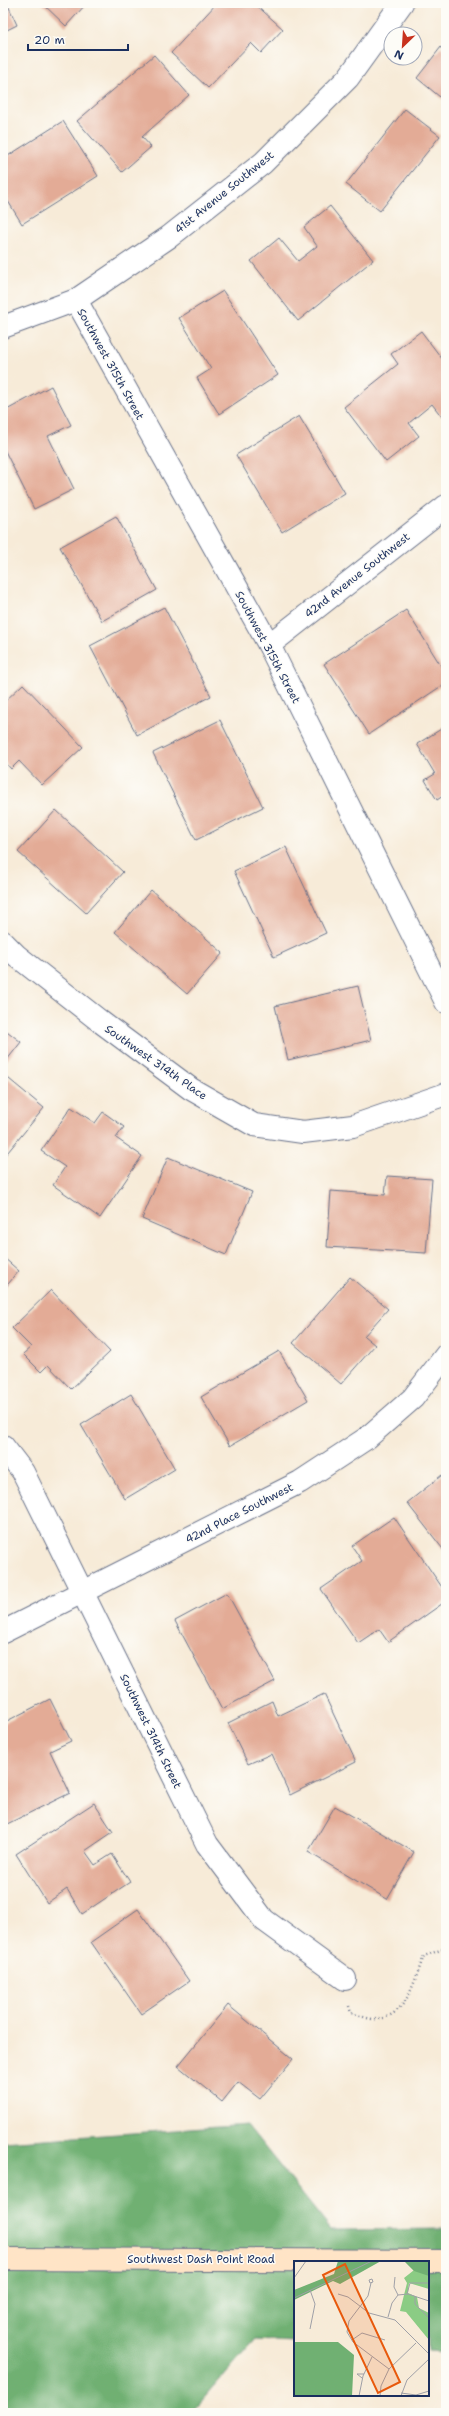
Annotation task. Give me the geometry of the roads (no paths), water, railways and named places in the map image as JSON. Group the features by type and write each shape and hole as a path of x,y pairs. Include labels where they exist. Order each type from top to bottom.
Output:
{"main road":[{"name":"Southwest Dash Point Road","path":"3,2259 446,2261"}],"street":[{"name":"41st Avenue Southwest","path":"3,327 76,300 169,237 263,163 348,78 402,3"},
{"name":"Southwest 315th Street","path":"76,300 269,645 446,1002"},
{"name":"42nd Avenue Southwest","path":"269,645 446,506"},
{"name":"Southwest 314th Place","path":"3,942 17,956 101,1022 184,1084 254,1125 303,1132 353,1126 446,1094"},
{"name":"42nd Place Southwest","path":"3,1632 306,1478 367,1438 407,1403 446,1355"},
{"name":"Southwest 314th Street","path":"3,1446 24,1472 207,1844 264,1920 345,1979"}]}
